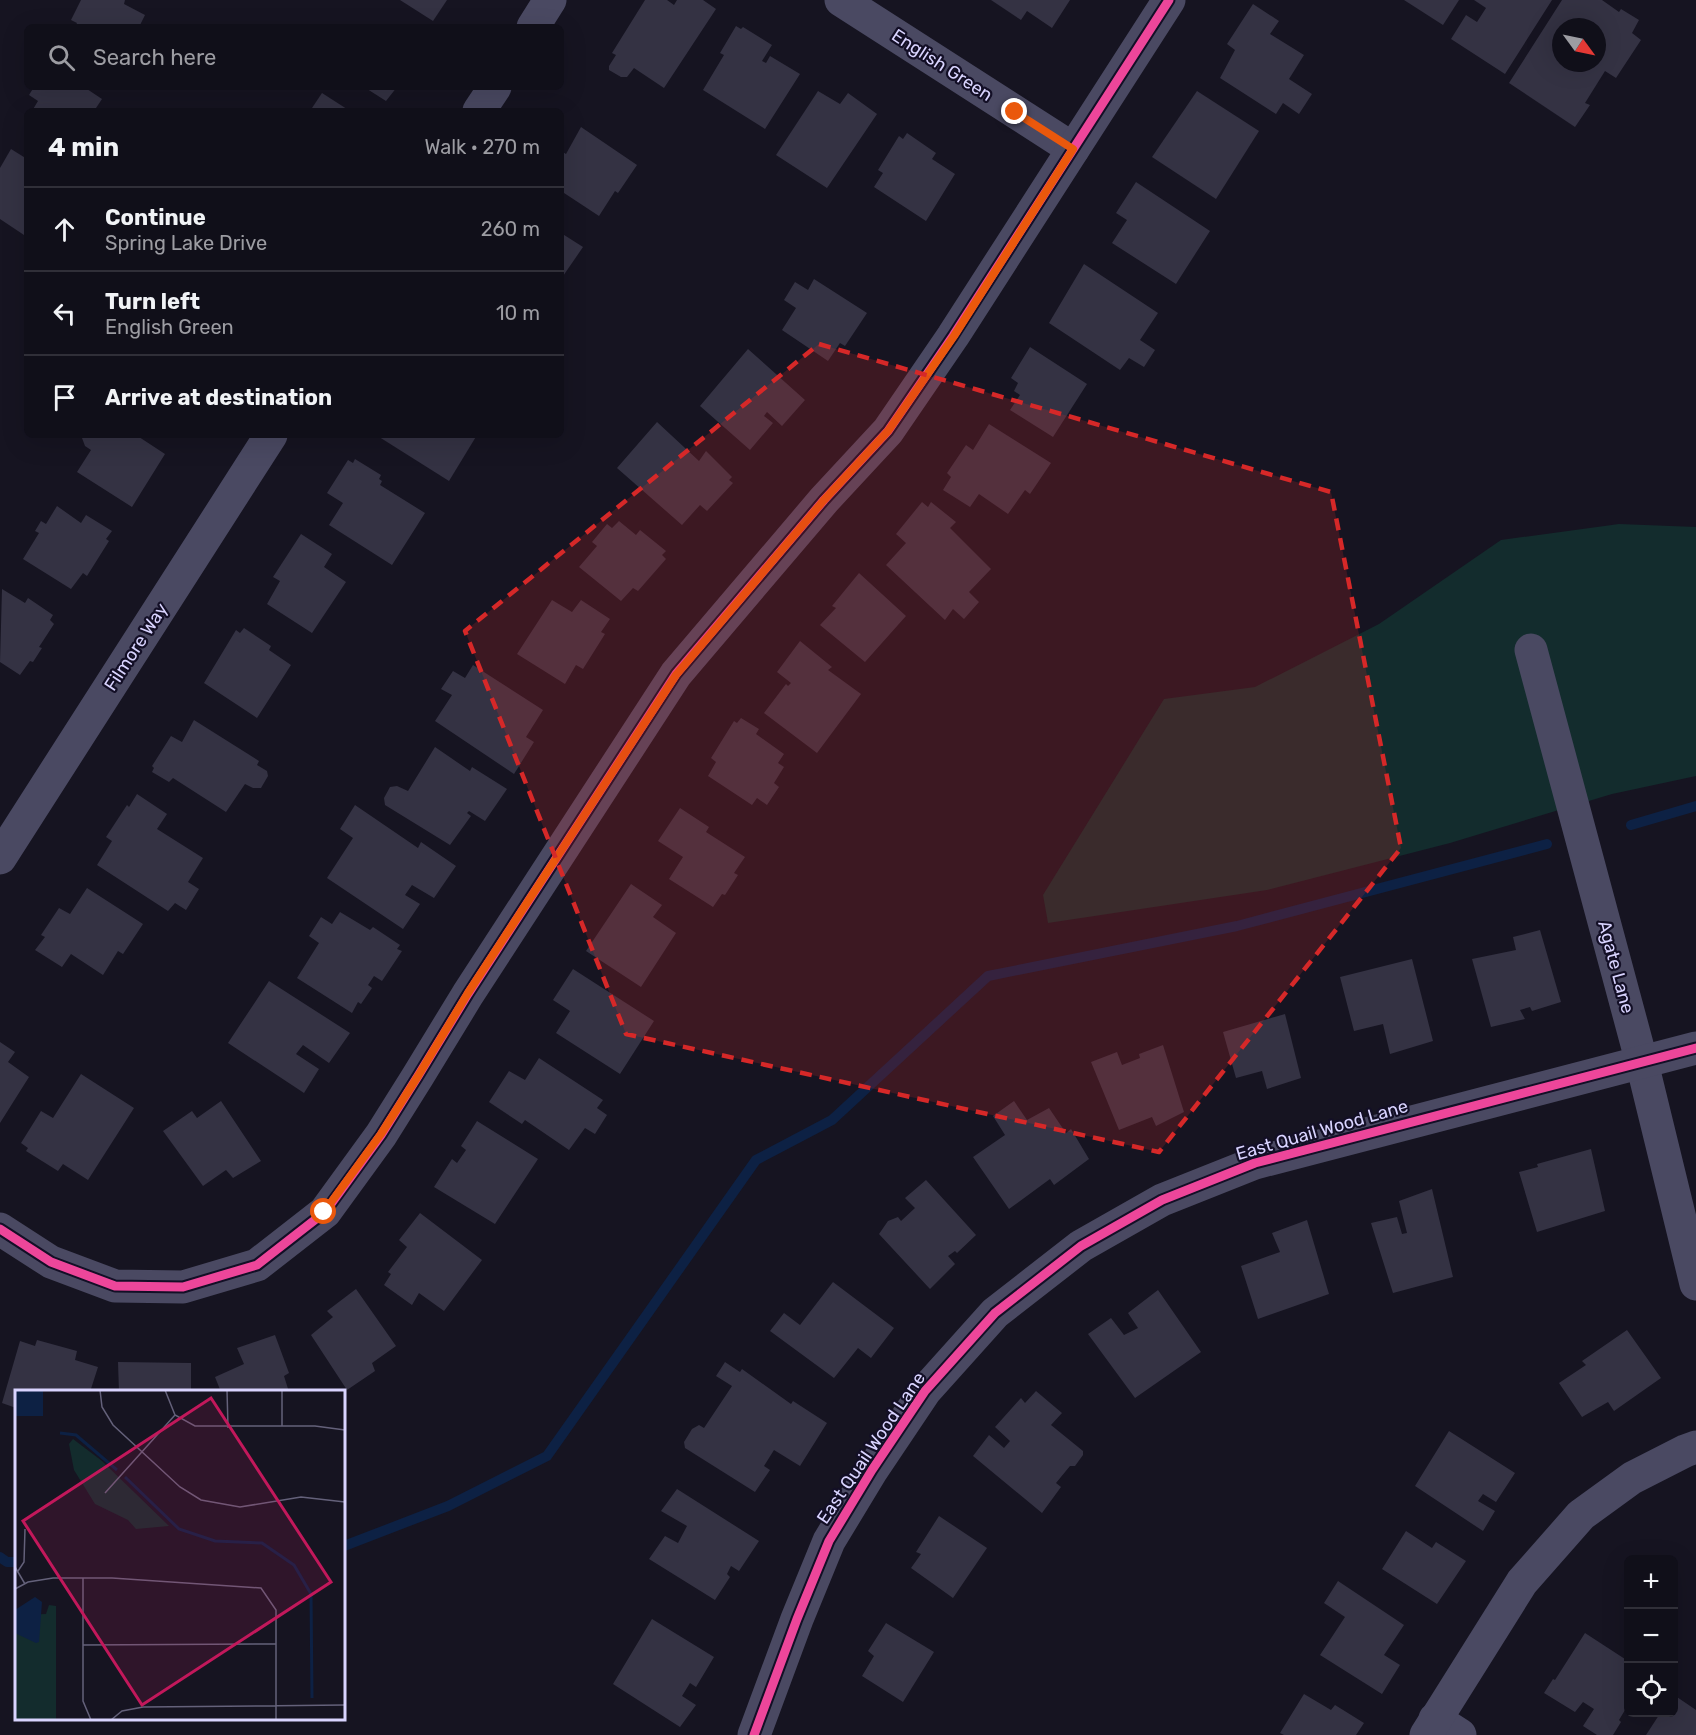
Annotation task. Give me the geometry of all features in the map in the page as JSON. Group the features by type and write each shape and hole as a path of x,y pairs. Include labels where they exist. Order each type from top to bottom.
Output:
{"street":[{"path":"535,24 550,0"},
{"name":"English Green","path":"841,0 1073,149"},
{"path":"0,1229 51,1262 115,1286 183,1287 257,1265 324,1212 387,1125 468,993 676,675 824,500 888,431 954,336 1169,0"},
{"path":"481,108 493,90"},
{"name":"Filmore Way","path":"0,858 269,438"},
{"name":"Agate Lane","path":"1531,650 1642,1063 1696,1284"},
{"name":"East Quail Wood Lane","path":"754,1735 829,1540 872,1470 925,1391 995,1313 1081,1246 1162,1200 1255,1163 1696,1048"},
{"path":"1441,1730 1522,1582 1581,1515 1632,1478 1696,1447"}],"highlighted area":[{"path":"819,344 1331,492 1401,848 1159,1152 626,1034 465,631"}],"green space":[{"path":"1619,524 1696,527 1696,776 1612,794 1450,843 1267,890 1048,923 1043,895 1164,699 1255,687 1379,624 1501,540"}],"building":[{"path":"81,0 125,0 124,4 145,15 140,24 76,24 71,20"},
{"path":"400,0 447,0 433,21"},
{"path":"645,0 667,0 674,5 677,0 703,0 716,9 664,88 634,68 627,77 621,77 609,70 616,55 612,53"},
{"path":"991,0 1070,0 1052,28 1027,11 1021,20"},
{"path":"1404,0 1459,0 1443,25"},
{"path":"1474,0 1552,0 1505,74 1451,39 1466,15 1477,22 1486,8"},
{"path":"1562,0 1602,0 1619,12 1621,9 1639,20 1632,33 1641,40 1616,78 1606,72 1606,18 1552,18 1552,72 1604,72 1585,103 1590,105 1575,127 1509,83"},
{"path":"1253,4 1279,21 1270,34 1304,55 1289,79 1312,94 1299,114 1283,103 1276,114 1220,78 1235,50 1227,44"},
{"path":"736,26 741,29 743,27 772,45 762,61 766,63 770,56 800,74 765,129 703,90 724,55 720,53"},
{"path":"32,90 88,90 102,99 96,108 34,108 38,101 29,95"},
{"path":"369,90 395,90 386,101"},
{"path":"818,91 840,104 848,93 877,114 827,188 776,155"},
{"path":"1197,91 1259,131 1216,199 1152,157"},
{"path":"322,93 345,108 312,108"},
{"path":"581,127 637,165 618,193 615,191 599,216 564,193 564,153 566,154"},
{"path":"907,133 936,153 932,159 955,174 926,221 874,187 883,173 878,170 899,136 903,139"},
{"path":"11,149 24,157 24,235 0,219 0,168"},
{"path":"1136,182 1210,231 1176,284 1112,243 1127,220 1116,213"},
{"path":"564,235 583,247 564,275"},
{"path":"1084,264 1158,313 1140,340 1155,350 1144,367 1129,358 1120,370 1049,323"},
{"path":"814,279 867,313 845,346 840,343 828,361 782,330 796,308 784,300 795,282 808,290"},
{"path":"1030,347 1087,384 1053,437 1010,410 1020,395 1014,391 1018,383 1011,378"},
{"path":"748,349 805,400 782,426 767,412 764,416 773,423 750,450 700,406"},
{"path":"657,422 699,461 706,451 732,477 729,480 733,483 707,511 700,505 682,525 617,468"},
{"path":"989,424 1051,463 1030,494 1025,490 1008,514 979,494 970,507 943,490 951,477 947,473 966,445 973,450"},
{"path":"82,438 141,438 165,454 132,507 77,472 91,450 85,446"},
{"path":"381,438 475,438 449,481"},
{"path":"355,459 381,475 380,485 425,513 392,565 329,525 343,503 327,493 348,460 353,463"},
{"path":"922,502 928,507 931,502 956,522 950,528 991,569 969,592 979,602 964,619 953,609 945,620 886,565 906,543 896,534"},
{"path":"57,506 81,523 86,515 112,531 106,539 109,541 87,576 83,573 71,589 23,559 39,533 35,531 41,521 46,524"},
{"path":"619,521 636,535 640,530 666,551 662,555 666,559 638,591 633,588 621,601 579,567 597,546 592,542 607,524 612,528"},
{"path":"301,534 332,554 324,567 346,582 312,633 267,604 280,581 273,577"},
{"path":"859,573 906,616 865,662 820,625 836,608 832,606"},
{"path":"2,589 25,603 28,598 53,615 50,620 54,624 39,647 42,648 33,662 30,661 20,675 0,662"},
{"path":"552,600 572,612 581,600 610,619 601,632 605,634 583,669 576,665 565,684 517,654"},
{"path":"244,628 271,646 269,650 291,665 257,718 204,683 236,630 240,633"},
{"path":"800,641 832,667 828,670 861,694 817,753 764,713 786,684 788,686 791,683 777,672"},
{"path":"473,665 543,710 526,737 534,742 514,774 435,721 452,695 441,689 453,671 465,678"},
{"path":"741,718 759,729 756,734 784,754 778,763 784,767 774,783 779,787 767,805 757,798 752,805 708,776 716,762 711,758 734,721 737,723"},
{"path":"194,720 259,761 257,765 267,771 268,776 261,788 253,788 245,784 226,812 173,778 169,782 152,772 154,768 152,766 171,736 182,742"},
{"path":"435,747 470,771 472,767 507,789 485,821 469,811 467,813 471,816 450,845 385,805 384,798 390,787 397,786 408,791"},
{"path":"137,794 167,814 157,829 203,858 188,882 199,889 186,910 175,903 168,911 97,865 112,841 106,837"},
{"path":"355,805 418,848 421,842 456,866 434,898 412,885 405,895 420,904 403,929 327,878 353,838 340,829"},
{"path":"680,808 709,827 706,832 745,857 734,873 738,875 725,895 722,894 713,907 669,879 683,857 658,841"},
{"path":"631,884 662,905 653,917 676,933 641,987 586,951"},
{"path":"87,888 143,924 123,954 118,951 103,975 71,954 62,967 35,950 45,937 41,935 59,908 70,914"},
{"path":"340,912 370,930 373,927 400,945 397,949 402,951 382,981 374,976 368,985 372,988 361,1004 358,1002 352,1013 297,978 319,943 309,936 321,917 332,924"},
{"path":"1540,930 1561,1002 1532,1011 1530,1007 1520,1010 1525,1019 1491,1027 1472,959 1516,950 1513,937"},
{"path":"1412,959 1433,1041 1390,1054 1383,1024 1354,1031 1340,977"},
{"path":"573,969 654,1021 620,1074 556,1033 570,1011 553,1000"},
{"path":"269,981 350,1033 329,1063 303,1045 296,1054 319,1069 304,1093 228,1043"},
{"path":"1285,1014 1301,1078 1267,1089 1262,1071 1236,1078 1223,1032"},
{"path":"0,1042 15,1052 8,1062 29,1077 0,1123"},
{"path":"1163,1045 1184,1112 1156,1126 1152,1117 1119,1130 1091,1062 1117,1052 1122,1065 1140,1058 1139,1054"},
{"path":"539,1058 603,1100 597,1108 607,1115 595,1134 585,1128 569,1150 525,1120 522,1124 489,1102 509,1071 525,1080"},
{"path":"81,1074 134,1108 88,1180 63,1164 58,1171 26,1151 28,1148 21,1143 41,1111 53,1118"},
{"path":"221,1101 261,1161 233,1178 226,1170 203,1186 163,1131 192,1111 197,1118"},
{"path":"1014,1101 1027,1120 1049,1108 1066,1133 1071,1129 1089,1159 1054,1185 1050,1179 1009,1209 973,1157 1005,1135 993,1116"},
{"path":"477,1121 538,1159 495,1224 434,1187 452,1159 457,1163 466,1150 461,1146"},
{"path":"1591,1149 1605,1211 1537,1232 1519,1172 1538,1167 1537,1164"},
{"path":"926,1180 976,1235 957,1253 955,1251 948,1256 955,1264 930,1289 879,1234 888,1221 898,1217 901,1221 915,1208 905,1198"},
{"path":"1432,1189 1453,1277 1393,1293 1371,1223 1397,1217 1402,1234 1407,1233 1399,1201"},
{"path":"420,1213 482,1260 444,1311 419,1293 412,1305 384,1285 391,1274 388,1272 407,1247 399,1240"},
{"path":"1307,1220 1329,1294 1258,1319 1241,1266 1280,1252 1272,1233"},
{"path":"833,1282 894,1328 871,1358 858,1348 834,1378 770,1331 784,1313 800,1325"},
{"path":"356,1289 396,1346 372,1363 375,1371 347,1390 311,1335 333,1317 327,1311"},
{"path":"1158,1290 1201,1352 1135,1398 1088,1334 1111,1318 1124,1335 1138,1328 1128,1313"},
{"path":"1627,1330 1661,1378 1614,1411 1608,1402 1582,1417 1559,1383 1586,1365 1582,1361"},
{"path":"275,1335 289,1373 284,1376 288,1390 220,1390 215,1377 244,1364 237,1348"},
{"path":"37,1340 77,1351 75,1360 98,1367 91,1390 15,1390 15,1408 2,1403 20,1341 35,1346"},
{"path":"118,1362 191,1363 191,1390 119,1390"},
{"path":"725,1362 740,1372 742,1369 791,1404 793,1401 827,1423 800,1466 774,1450 764,1466 770,1470 755,1492 685,1448 684,1442 692,1429 699,1425 704,1428 732,1386 716,1376"},
{"path":"1036,1391 1062,1413 1051,1425 1083,1451 1083,1455 1075,1466 1070,1466 1056,1483 1061,1487 1042,1513 973,1456 989,1435 1004,1448 1010,1441 995,1427 1021,1398 1025,1403"},
{"path":"1449,1431 1515,1473 1496,1502 1483,1494 1478,1501 1495,1511 1483,1531 1415,1486"},
{"path":"677,1489 759,1541 739,1571 731,1566 727,1574 730,1577 715,1600 649,1559 665,1536 678,1543 687,1526 661,1511"},
{"path":"939,1516 987,1548 953,1598 911,1568 921,1554 916,1552"},
{"path":"1406,1531 1432,1548 1436,1542 1466,1561 1437,1604 1382,1569"},
{"path":"1338,1581 1404,1625 1384,1655 1400,1665 1382,1694 1320,1655 1345,1617 1324,1603"},
{"path":"652,1619 714,1657 696,1687 690,1683 682,1696 696,1705 680,1727 613,1684"},
{"path":"886,1623 934,1652 903,1702 862,1676 874,1656 868,1651"},
{"path":"1585,1633 1624,1658 1624,1712 1613,1735 1597,1735 1583,1726 1594,1709 1583,1702 1575,1712 1544,1693 1553,1679 1555,1680"},
{"path":"1304,1694 1331,1710 1335,1705 1364,1723 1356,1735 1284,1735 1280,1733"},
{"path":"1678,1698 1696,1710 1696,1735 1646,1735 1658,1717 1678,1717"}],"waterway":[{"path":"1631,825 1696,806"},
{"path":"345,1546 448,1506 547,1456 756,1160 832,1120 988,976 1237,926 1547,844"},
{"path":"0,1557 7,1562 15,1562"}],"cycle path":[{"path":"0,1229 51,1262 115,1286 183,1287 257,1265 325,1212 381,1135 468,994 676,674 824,500 888,431 953,336 1169,0"},
{"path":"754,1735 829,1541 872,1470 925,1391 995,1313 1081,1246 1162,1200 1255,1163 1696,1048"}],"route":[{"path":"324,1212 381,1134 468,993 676,675 824,500 888,431 954,336 1073,149 1015,112"}]}
